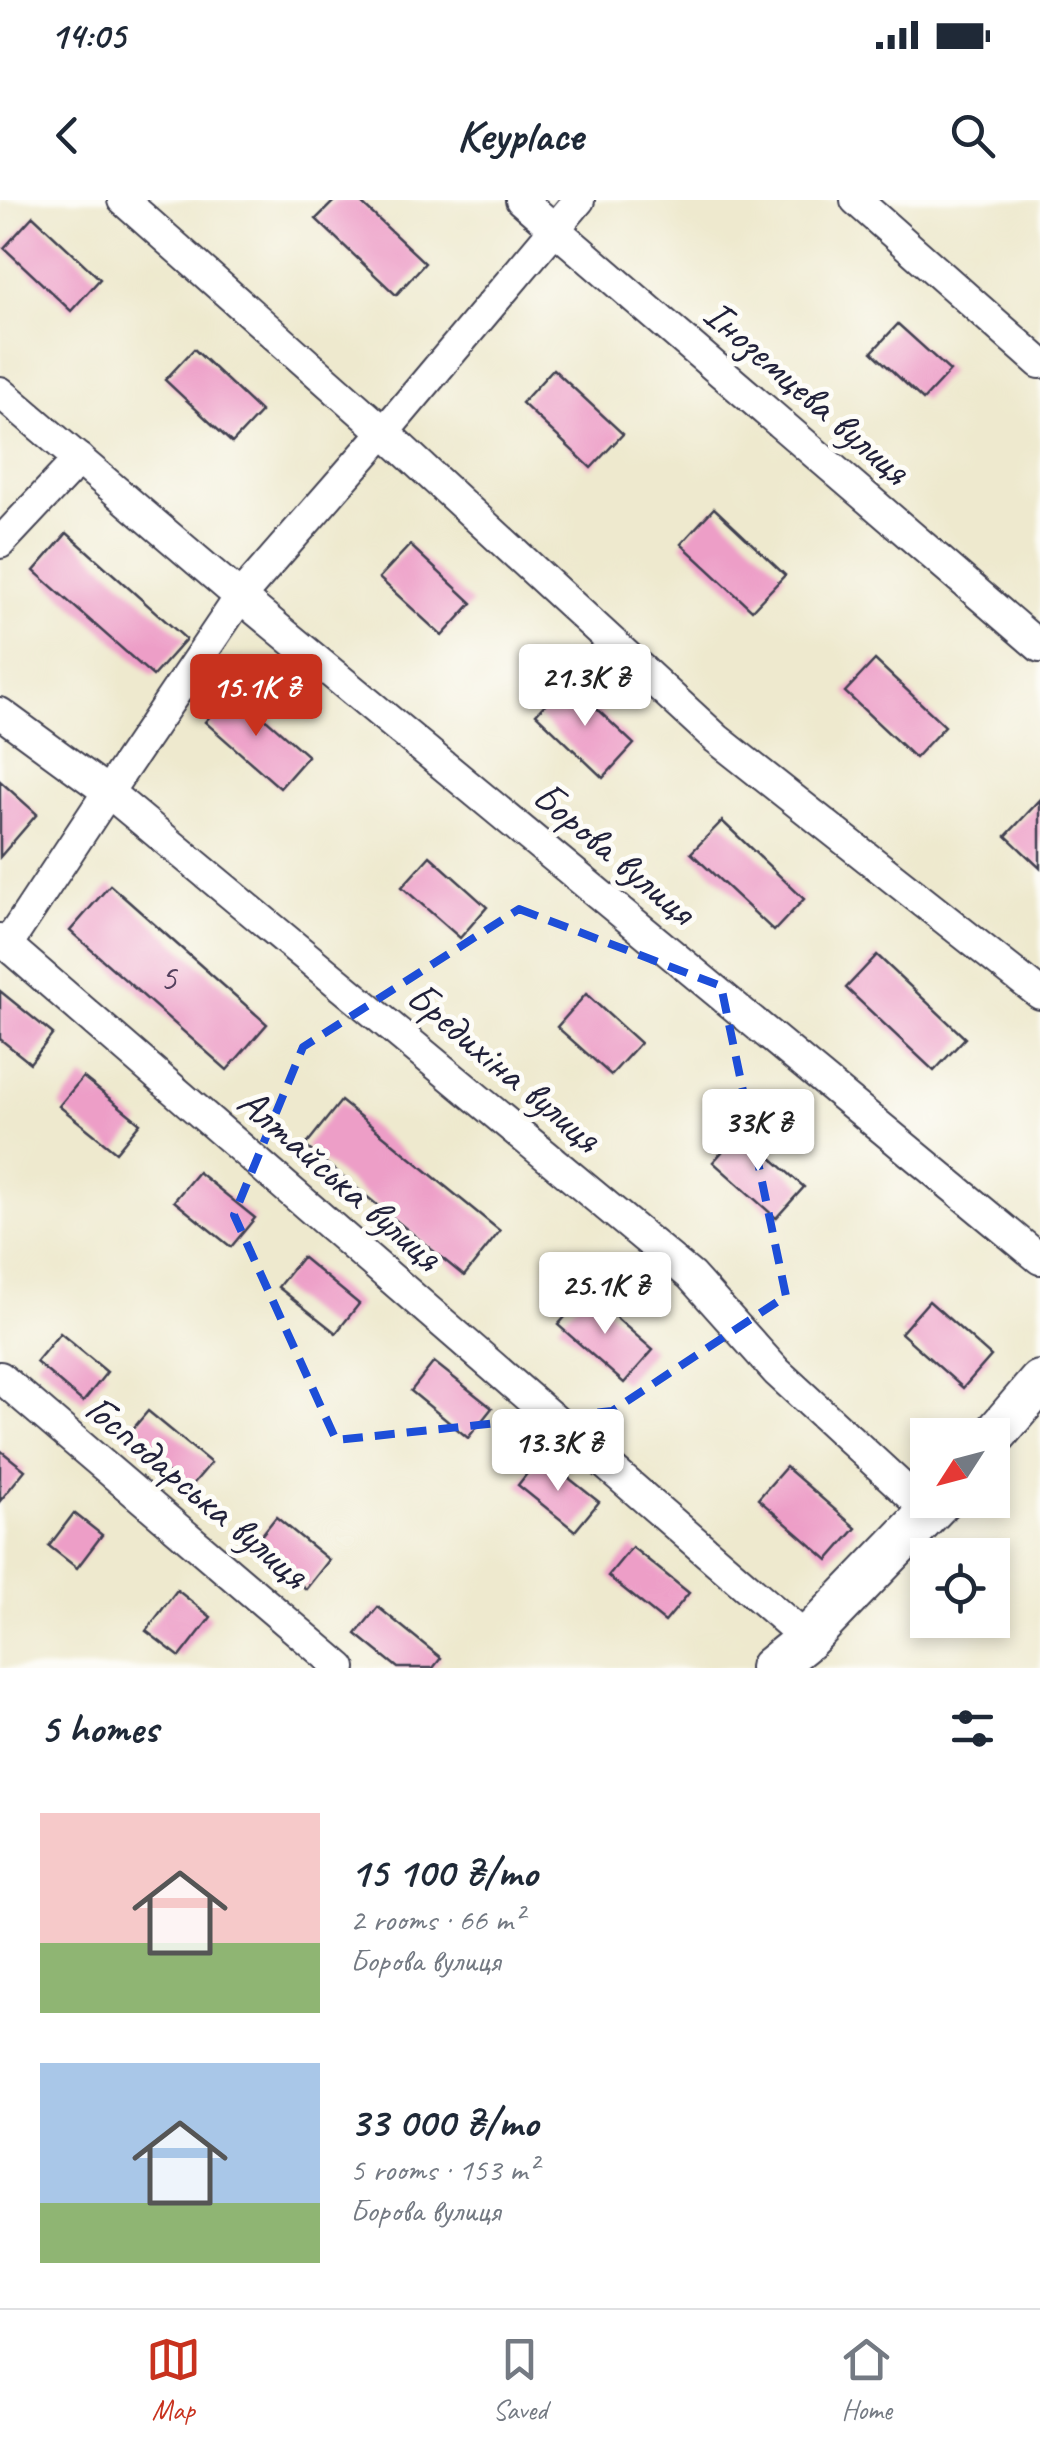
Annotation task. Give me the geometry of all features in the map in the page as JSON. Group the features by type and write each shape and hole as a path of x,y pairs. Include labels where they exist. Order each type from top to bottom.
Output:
{"main road":[{"path":"1009,1418 1040,1382"},
{"path":"772,1668 807,1639 924,1518"}],"street":[{"path":"124,200 384,432 717,739 1040,994"},
{"name":"Іноземцева вулиця","path":"521,200 1040,647"},
{"path":"4,942 240,597 579,200"},
{"path":"856,200 1040,363"},
{"name":"Борова вулиця","path":"0,392 240,597 1040,1259"},
{"path":"0,543 78,459"},
{"name":"Бредихіна вулиця","path":"0,713 108,792 692,1276 777,1372 910,1484"},
{"name":"Алтайська вулиця","path":"4,942 807,1639"},
{"name":"Господарська вулиця","path":"0,1377 342,1668"}],"highlighted area":[{"path":"519,909 721,986 786,1296 612,1411 336,1440 234,1215 303,1047"}],"building":[{"path":"335,200 358,200 425,263 396,295 316,219"},
{"path":"33,216 100,279 71,311 4,248"},
{"path":"898,324 950,371 923,400 872,352"},
{"path":"194,349 261,412 232,443 165,380"},
{"path":"553,369 623,434 591,468 522,403"},
{"path":"714,508 785,575 752,610 681,544"},
{"path":"67,533 186,639 153,676 34,571"},
{"path":"410,545 472,603 442,636 379,578"},
{"path":"875,660 945,726 915,758 845,692"},
{"path":"567,681 634,744 603,778 536,714"},
{"path":"233,690 308,756 280,788 205,722"},
{"path":"0,781 37,814 0,857"},
{"path":"1040,800 1040,868 1006,836"},
{"path":"722,821 804,899 774,931 691,853"},
{"path":"430,856 487,907 460,938 402,887"},
{"path":"110,885 267,1024 227,1070 70,931"},
{"path":"877,955 965,1038 934,1071 846,988"},
{"path":"0,991 53,1034 30,1063 0,1039"},
{"path":"586,994 640,1043 611,1075 557,1027"},
{"path":"83,1077 140,1123 116,1152 59,1106"},
{"path":"341,1101 500,1231 464,1276 305,1146"},
{"path":"741,1131 804,1187 776,1218 713,1162"},
{"path":"198,1172 255,1218 231,1247 174,1201"},
{"path":"302,1257 359,1304 336,1333 278,1287"},
{"path":"587,1292 653,1350 624,1383 558,1325"},
{"path":"929,1301 991,1356 963,1388 901,1333"},
{"path":"60,1333 107,1372 83,1402 36,1362"},
{"path":"434,1362 492,1408 468,1438 411,1391"},
{"path":"148,1411 211,1463 188,1490 125,1438"},
{"path":"0,1450 25,1470 0,1501"},
{"path":"541,1456 599,1502 575,1531 518,1485"},
{"path":"786,1467 856,1528 828,1560 758,1499"},
{"path":"74,1513 102,1535 77,1568 49,1546"},
{"path":"276,1517 329,1560 306,1589 253,1546"},
{"path":"632,1547 689,1593 665,1622 608,1576"},
{"path":"177,1590 211,1617 180,1657 146,1631"},
{"path":"378,1607 441,1658 433,1668 398,1668 356,1634"}]}
